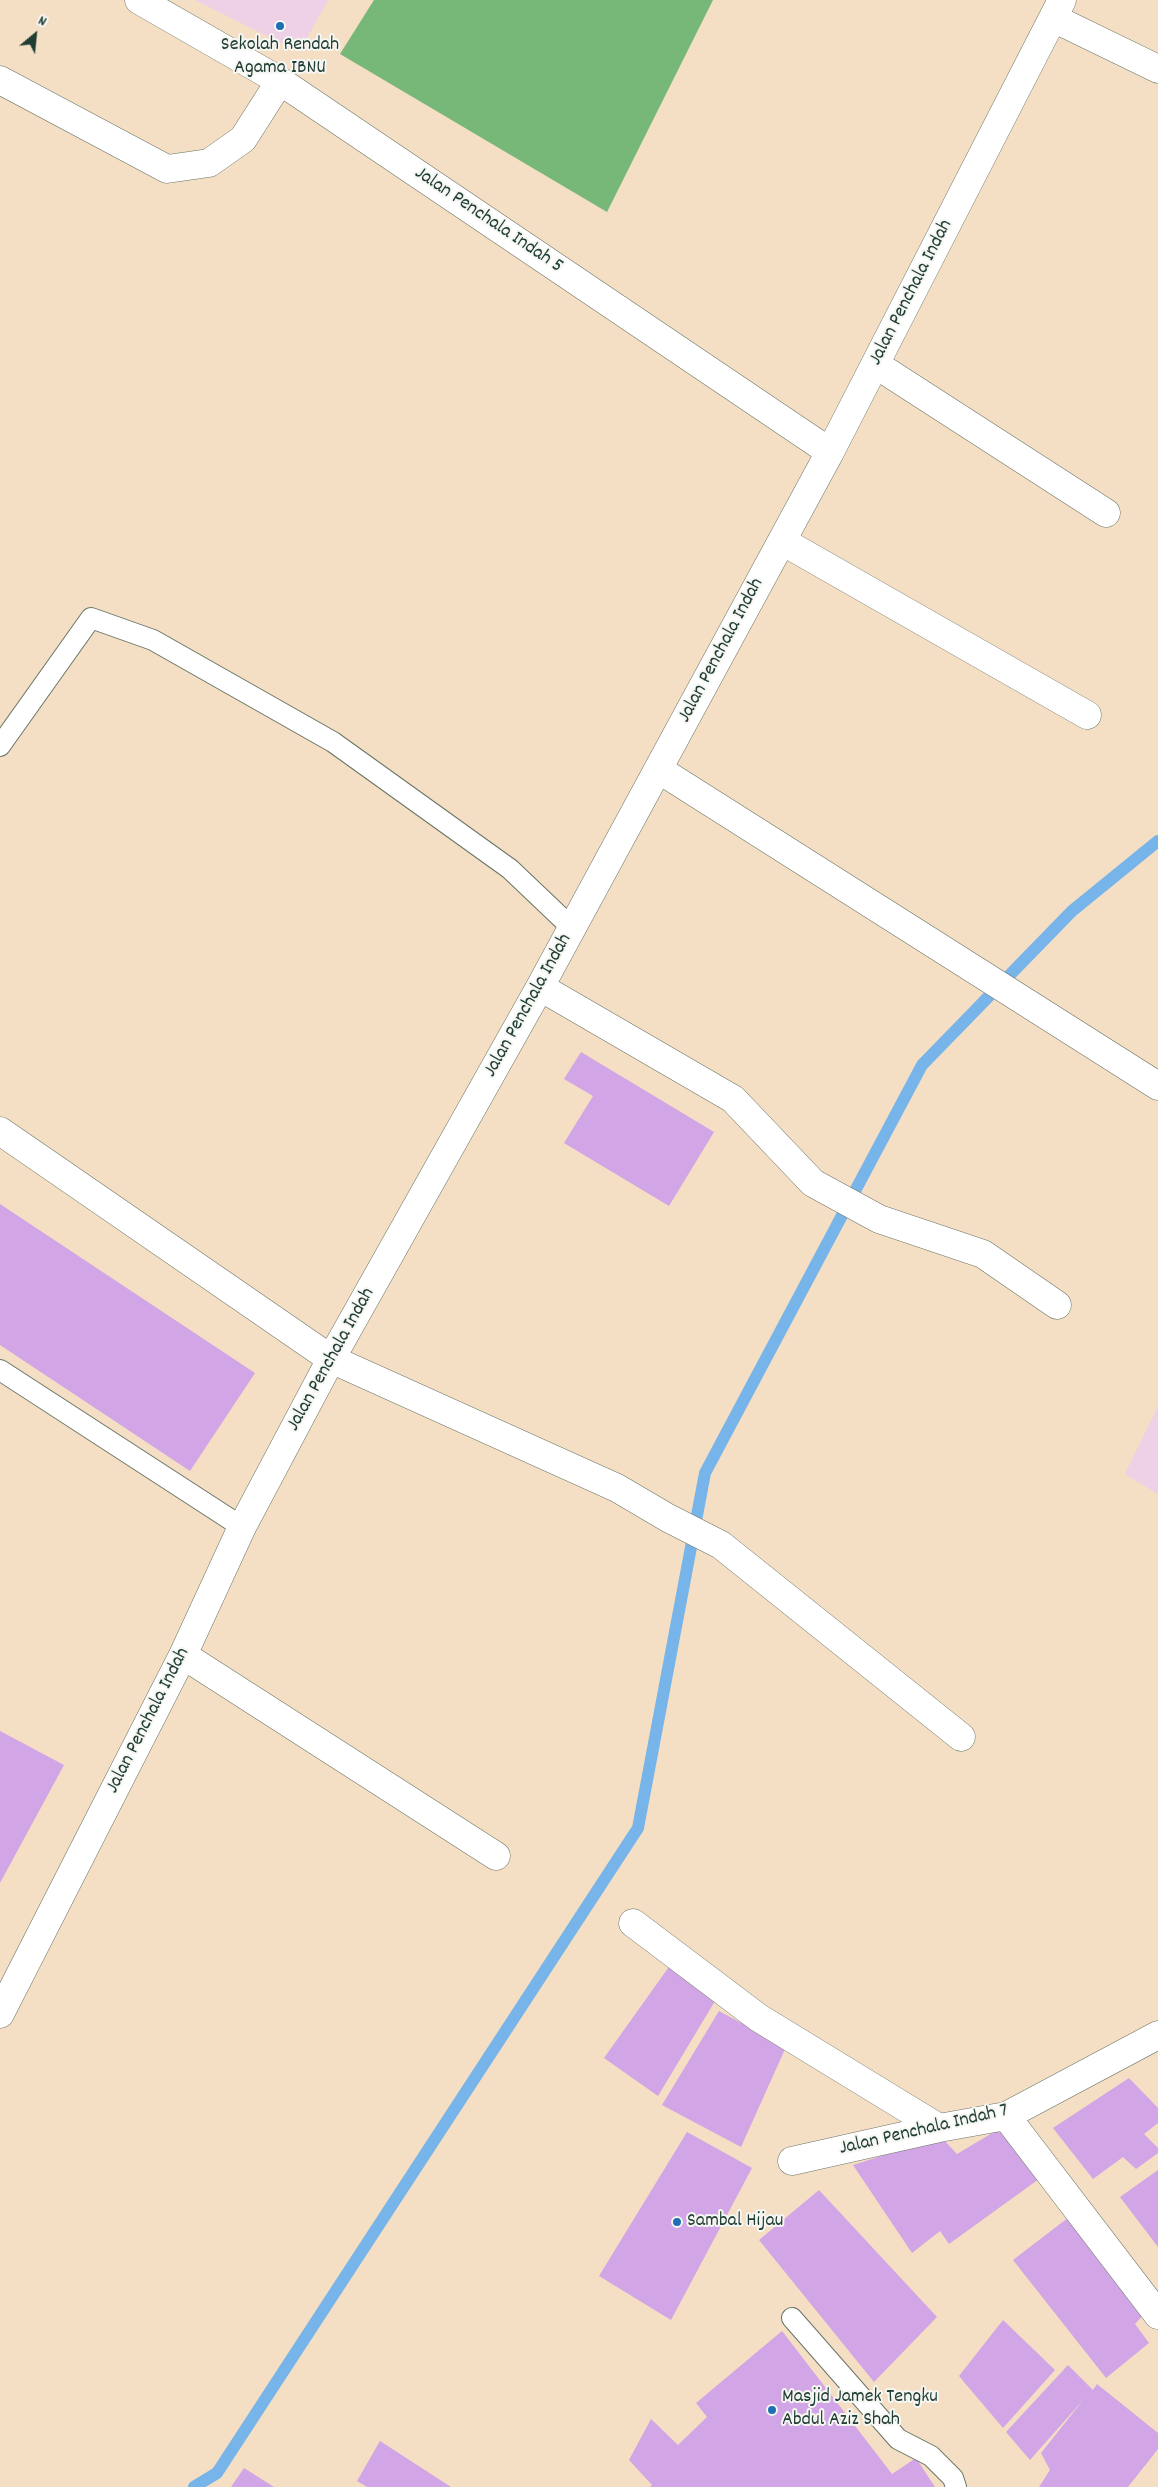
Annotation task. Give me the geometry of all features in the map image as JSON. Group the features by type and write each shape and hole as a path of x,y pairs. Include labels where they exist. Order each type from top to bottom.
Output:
{"street":[{"name":"Jalan Penchala Indah 5","path":"139,0 280,81 830,452"},
{"path":"1058,9 1158,69"},
{"name":"Jalan Penchala Indah","path":"0,2014 183,1655 242,1527 331,1359 540,988 830,452 1058,9"},
{"path":"0,80 167,169 209,163 243,139 280,81"},
{"path":"875,364 1106,512"},
{"path":"782,541 1087,715"},
{"path":"658,769 1158,1086"},
{"path":"540,988 734,1099 813,1183 879,1219 983,1254 1057,1306"},
{"path":"0,1131 331,1359 617,1488 668,1518 721,1545 961,1737"},
{"path":"183,1655 496,1856"},
{"path":"633,1922 759,2018 939,2128"},
{"name":"Jalan Penchala Indah 7","path":"792,2161 939,2128 1006,2116 1158,2035"},
{"path":"1006,2116 1158,2315"}],"lane":[{"path":"0,746 91,618 153,640 333,742 510,869 572,928"},
{"path":"0,1370 242,1527"},
{"path":"792,2318 898,2439 931,2456 953,2478 956,2487"}],"shaded area":[{"name":"Sekolah Rendah Agama IBNU","path":"195,0 328,0 299,52"},
{"path":"1158,1406 1158,1494 1125,1474"}],"green space":[{"path":"374,0 713,0 607,212 340,54"}],"building":[{"path":"581,1052 714,1132 669,1206 564,1143 593,1096 564,1079"},
{"path":"0,1204 255,1373 190,1471 0,1345"},
{"path":"0,1731 64,1765 0,1883"},
{"path":"671,1964 718,1996 658,2096 604,2058"},
{"path":"719,2011 786,2047 741,2147 662,2105"},
{"path":"1129,2078 1158,2108 1158,2123 1144,2134 1158,2148 1158,2153 1136,2169 1123,2157 1093,2179 1053,2128"},
{"path":"999,2129 1039,2179 949,2244 940,2231 912,2253 853,2165 941,2137 957,2154"},
{"name":"Sambal Hijau","path":"687,2132 752,2168 671,2320 599,2276"},
{"path":"1158,2170 1158,2247 1120,2197"},
{"path":"819,2190 937,2317 874,2382 759,2240"},
{"path":"1073,2214 1148,2310 1135,2324 1149,2343 1106,2378 1013,2260"},
{"path":"1003,2320 1055,2370 1003,2428 959,2376"},
{"name":"Masjid Jamek Tengku Abdul Aziz Shah","path":"782,2331 892,2474 916,2458 935,2487 650,2487 652,2485 629,2460 651,2419 678,2445 707,2417 696,2403"},
{"path":"1068,2365 1093,2390 1097,2384 1158,2433 1158,2449 1128,2487 1039,2487 1050,2470 1041,2453 1084,2399 1030,2460 1006,2432"},
{"path":"380,2441 451,2487 367,2487 357,2481"},
{"path":"244,2468 274,2487 231,2487"}],"waterway":[{"path":"194,2487 217,2473 638,1828 705,1473 922,1065 1072,911 1158,841"}],"place":[{"name":"Sekolah Rendah Agama IBNU","path":"280,26"},
{"name":"Sambal Hijau","path":"677,2222"},
{"name":"Masjid Jamek Tengku Abdul Aziz Shah","path":"772,2410"}]}
